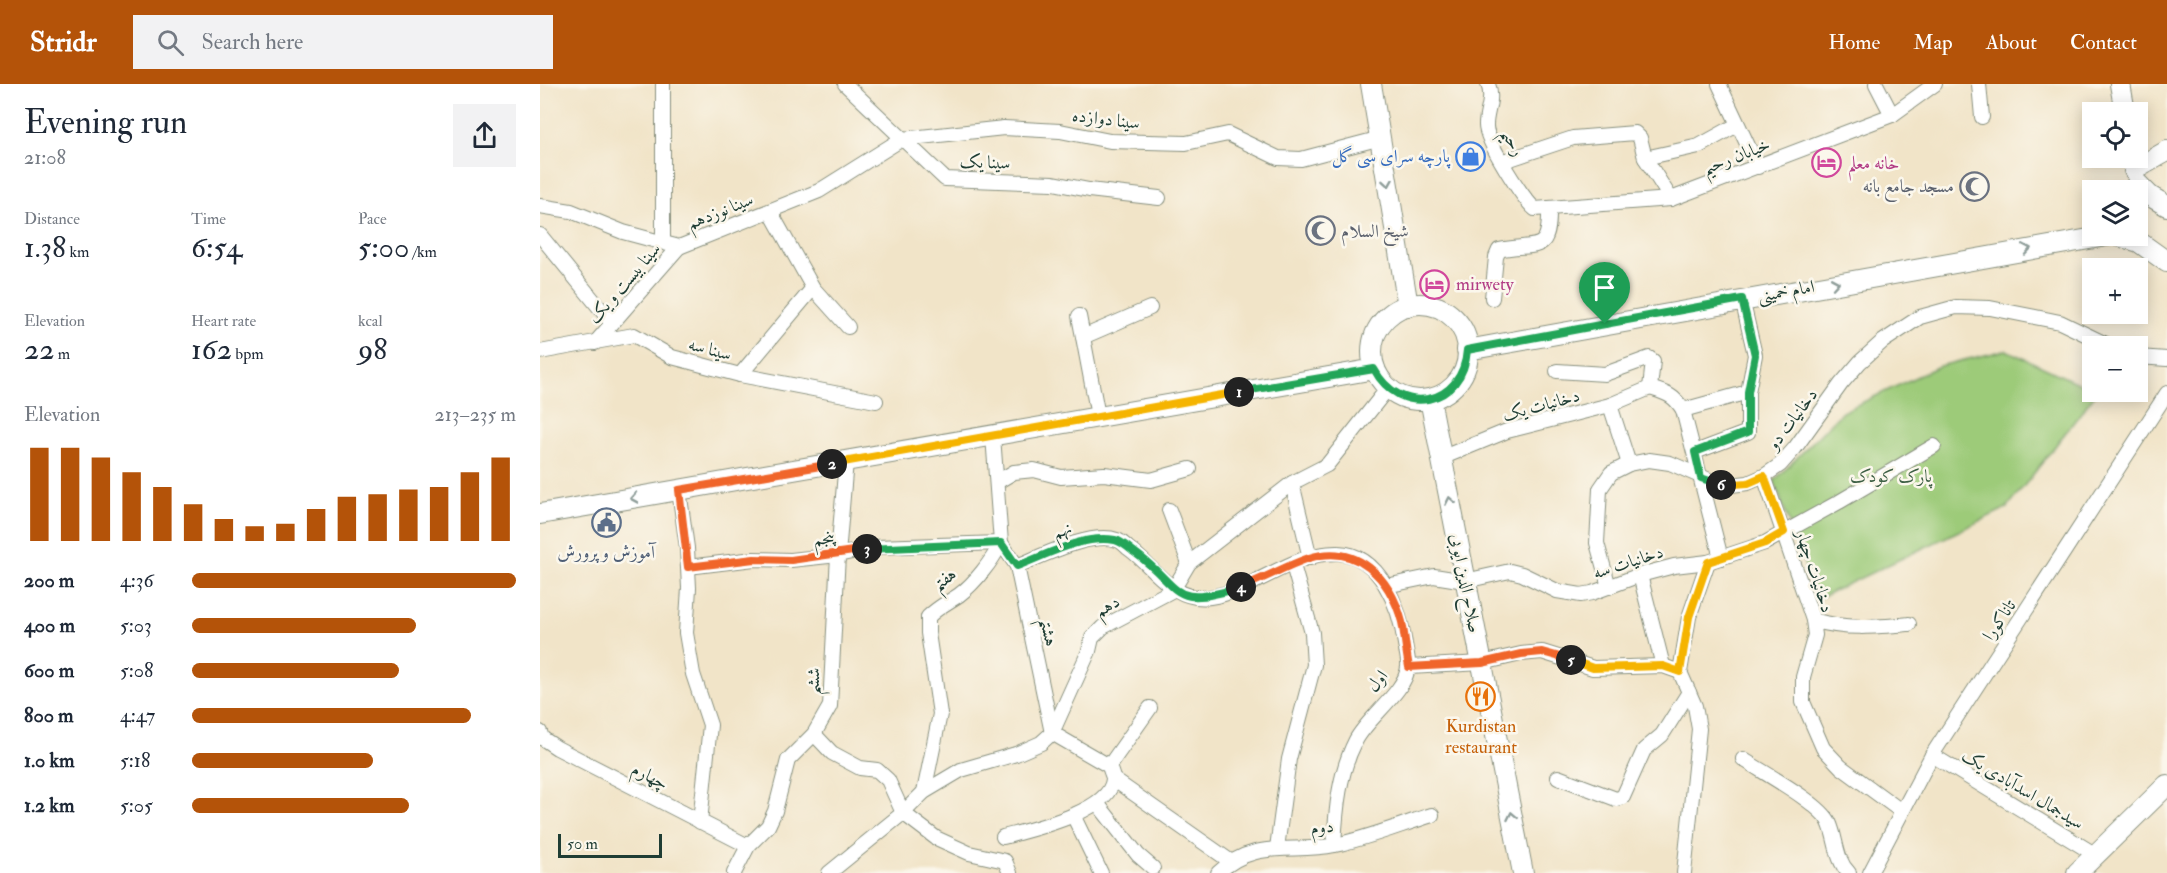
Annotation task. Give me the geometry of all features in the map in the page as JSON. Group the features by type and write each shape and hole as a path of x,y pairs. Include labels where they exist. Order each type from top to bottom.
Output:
{"main road":[{"path":"1371,84 1408,306"},
{"path":"2120,84 2123,102"},
{"path":"2167,151 2135,175 2150,195 2167,206"},
{"name":"امام خمینی","path":"1467,350 1742,299 2082,240"},
{"path":"2145,246 2167,262"},
{"path":"1408,306 1436,307 1448,314 1465,336 1467,350 1463,372 1457,381 1450,389 1430,399 1407,399 1388,388 1374,369 1373,342 1377,330 1385,319 1408,306"},
{"path":"540,514 1374,369"},
{"name":"صلاح الدین ایوبی","path":"1430,399 1523,873"},
{"path":"2077,873 2167,785"}],"street":[{"path":"663,84 663,243"},
{"name":"رحیم","path":"1488,84 1491,91 1485,126 1492,148 1504,161 1523,197 1542,208"},
{"path":"1719,84 1758,167"},
{"path":"1876,84 1892,115"},
{"name":"خیابان رحیم","path":"1542,208 1671,200 1892,115 1935,84"},
{"path":"1978,84 1982,117"},
{"name":"سینا یک","path":"846,85 945,178 1053,183 1159,198"},
{"path":"1644,159 1699,146 1737,125"},
{"name":"سینا دوازده","path":"902,140 1004,128 1060,131 1110,141 1186,143 1228,134 1278,158 1301,159 1381,138"},
{"path":"1504,161 1573,138 1635,133 1640,138 1644,159 1671,200"},
{"name":"سینا نوزدهم","path":"540,206 571,212 623,232 679,247 819,191 902,140"},
{"path":"1492,298 1496,257 1499,250 1537,245 1545,241 1549,233 1542,208"},
{"path":"770,211 813,288 848,327"},
{"path":"540,235 612,323"},
{"name":"سینا بیست و یک","path":"595,343 679,247"},
{"path":"740,375 813,288"},
{"path":"1695,452 1748,432 1748,392 1755,355 1742,299"},
{"name":"دخانیات دو","path":"1629,464 1649,460 1670,463 1723,486 1748,483 1764,476 1780,465 1795,448 1841,384 1882,342 1920,316 1956,307 1990,308 2060,322 2089,336"},
{"path":"1083,337 1150,308"},
{"path":"1079,316 1098,416"},
{"name":"سینا سه","path":"540,352 634,335 672,357 740,375 876,401"},
{"path":"1557,371 1589,375 1605,374 1649,358 1653,361 1650,388 1669,394 1676,399 1683,410 1695,452 1714,560 1689,617 1680,672 1689,692 1699,729 1684,873"},
{"path":"2148,358 2167,359"},
{"path":"1173,590 1189,563 1292,483 1327,465 1388,388"},
{"name":"دخانیات یک","path":"1441,458 1507,431 1610,405 1650,388"},
{"path":"1683,410 1748,392"},
{"name":"تاناکورا","path":"1870,873 1932,755 2167,393"},
{"path":"1610,405 1629,464 1611,472 1600,489 1597,543 1610,587"},
{"path":"993,436 1001,543"},
{"name":"دخانیات سه","path":"1386,586 1434,576 1466,581 1510,571 1565,593 1592,593 1640,575 1674,566 1714,560 1784,532 1934,446"},
{"name":"ششم","path":"734,873 748,846 768,826 775,811 788,760 814,734 830,706 837,555 846,461"},
{"path":"997,482 1014,472 1034,470 1061,477 1104,474 1151,480 1190,469"},
{"name":"دخانیات چهار","path":"1764,476 1813,620 1815,635 1803,677 1803,702 1823,748 1841,767 1901,811"},
{"path":"1292,483 1310,558"},
{"path":"679,490 688,567 686,633 693,674 710,725 700,822"},
{"path":"1169,510 1189,563"},
{"name":"نهم","path":"1017,566 1089,539 1117,540 1141,557 1173,590"},
{"name":"پنجم","path":"688,567 754,559 791,560 837,555 875,547 1001,543"},
{"name":"هشتم","path":"1001,543 1017,566 1052,733"},
{"name":"هفتم","path":"924,792 940,714 927,633 928,617 939,606 960,594 994,556 1001,543"},
{"name":"اول","path":"1173,590 1191,597 1210,597 1244,586 1310,558 1339,553 1367,563 1386,586 1401,620 1409,667 1396,692 1379,708 1356,740 1337,795 1334,846"},
{"path":"1277,848 1289,759 1314,665 1312,633 1293,565"},
{"path":"1640,575 1663,666"},
{"name":"دهم","path":"1052,733 1089,651 1092,639 1103,627 1173,590"},
{"path":"1813,620 1832,626 1863,628 1909,624"},
{"path":"1409,667 1482,663 1521,654 1542,652 1593,668 1663,666 1680,672"},
{"path":"1558,777 1616,799 1623,797 1644,750 1662,735 1689,692"},
{"path":"1004,837 1073,815 1097,803 1109,789 1111,772 1150,708"},
{"name":"چهارم","path":"540,732 542,738 557,748 748,846"},
{"path":"829,873 903,813 924,792 961,770 1017,754 1041,743 1052,733 1111,772 1230,861"},
{"path":"814,734 832,753 860,768 877,770 888,780 903,813 947,844 969,853 1005,861 1010,873"},
{"name":"سیدجمال اسدآبادی یک","path":"1932,755 2096,855"},
{"path":"1743,759 1819,808 1829,821 1843,867 1850,873"},
{"path":"1097,803 1138,855 1154,868"},
{"path":"1073,815 1101,873"},
{"name":"دوم","path":"1218,873 1230,861 1277,848 1334,846 1432,815"}],"green space":[{"name":"پارک کودک","path":"2006,350 2082,385 2082,402 2089,402 2007,508 1817,599 1774,481 1842,412 1939,366"}],"place":[{"name":"پارچه سرای سی گل","path":"1471,156"},
{"name":"خانه معلم","path":"1827,163"},
{"name":"مسجد جامع بانه","path":"1975,186"},
{"name":"شیخ السلام","path":"1320,231"},
{"name":"mirwety","path":"1435,284"},
{"name":"آموزش و پرورش","path":"606,523"},
{"name":"Kurdistan restaurant","path":"1481,697"}],"route":[{"path":"1742,299 1755,355 1748,392 1748,432 1695,452 1701,478 1723,486 1748,483 1764,476 1784,532 1765,543 1708,562 1689,617 1680,672 1663,666 1593,668 1542,652 1521,654 1482,663 1409,667 1401,620 1386,586 1367,563 1339,553 1310,558 1244,586 1210,597 1191,597 1173,590 1141,557 1117,540 1089,539 1017,566 1001,543 966,546 875,547 837,555 791,560 754,559 688,567 679,490 1374,369 1380,380 1397,395 1407,399 1430,399 1450,389 1457,381 1467,361 1467,350 1605,324 1742,299"}]}
